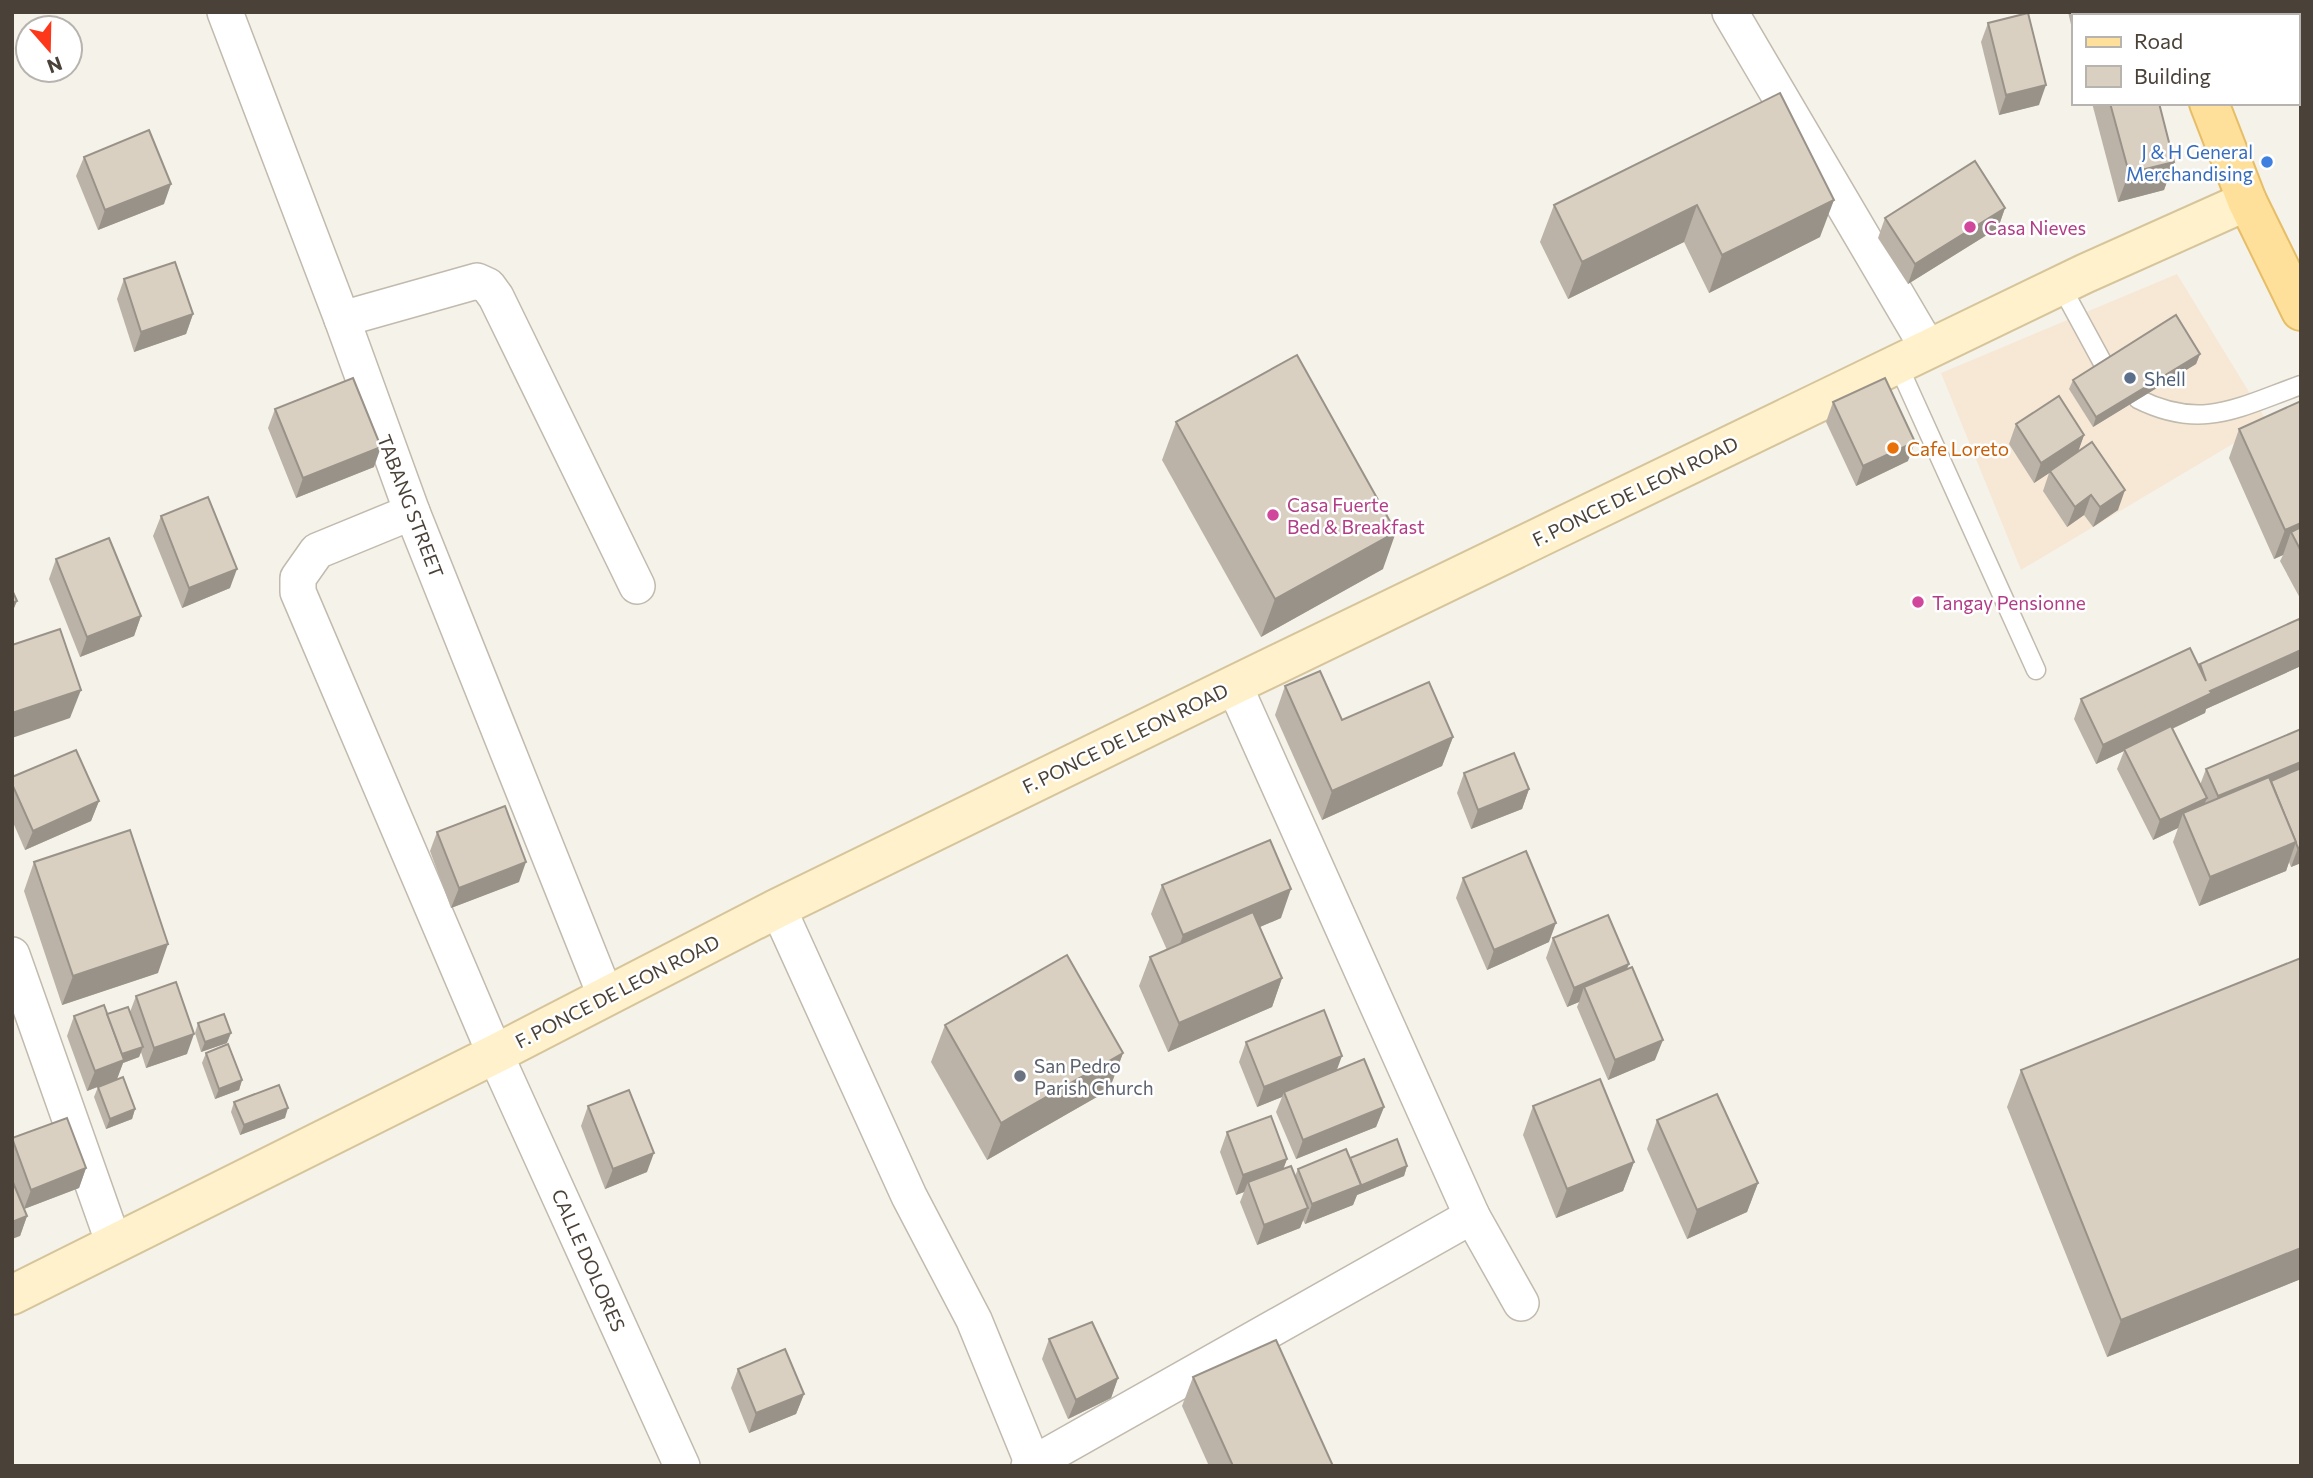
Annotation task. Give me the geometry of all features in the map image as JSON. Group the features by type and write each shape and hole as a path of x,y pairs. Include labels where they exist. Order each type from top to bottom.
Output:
{"main road":[{"path":"2210,105 2247,201 2301,311"}],"street":[{"name":"TABANG STREET","path":"225,12 412,512 606,997"},
{"path":"1730,12 1913,357"},
{"name":"F. PONCE DE LEON ROAD","path":"12,1295 495,1054 778,908 1913,357 2247,201"},
{"path":"342,319 477,281 488,286 496,297 636,586"},
{"name":"CALLE DOLORES","path":"412,512 317,551 298,578 298,592 495,1054 682,1466"},
{"path":"1234,685 1472,1216 1521,1303"},
{"path":"778,908 909,1196 974,1320 1031,1465 1472,1216"},
{"path":"12,955 114,1244"}],"lane":[{"path":"2061,286 2105,367"},
{"path":"1913,357 2036,670"},
{"path":"2138,399 2167,411 2198,416 2220,414 2301,386"}],"shaded area":[{"path":"2177,274 2268,423 2021,570 1941,373"}],"building":[{"path":"2086,12 2134,14 2086,14"},
{"path":"2028,13 2046,85 2006,95 1988,23"},
{"path":"1780,93 1834,200 1722,255 1697,205 1582,262 1554,205"},
{"path":"2111,105 2160,105 2174,162 2129,173"},
{"path":"149,130 171,184 105,210 84,157"},
{"path":"1975,161 2005,208 1915,264 1885,218"},
{"path":"175,262 193,314 141,332 124,279"},
{"name":"Shell","path":"2176,315 2200,354 2096,417 2073,380"},
{"name":"Casa Fuerte Bed & Breakfast","path":"1297,355 1396,532 1275,599 1176,422"},
{"path":"353,378 381,447 303,478 275,409"},
{"path":"1885,378 1915,442 1863,466 1833,402"},
{"path":"2059,396 2084,435 2041,463 2016,424"},
{"path":"2301,401 2301,523 2285,530 2239,429"},
{"path":"2092,442 2125,490 2100,507 2091,495 2075,507 2050,471"},
{"path":"208,497 237,569 189,588 161,516"},
{"path":"2301,527 2301,551 2291,532"},
{"path":"109,538 141,616 87,637 56,559"},
{"path":"12,590 17,601 12,603"},
{"path":"2299,619 2301,650 2210,691 2212,693 2103,745 2081,699 2190,648 2206,681 2200,664"},
{"path":"60,629 81,690 12,713 12,645"},
{"path":"1320,671 1342,720 1429,682 1453,737 1332,791 1285,686"},
{"path":"2171,726 2207,798 2160,820 2124,749"},
{"path":"2301,729 2301,762 2218,796 2206,769"},
{"path":"76,750 99,801 33,831 12,784 12,777"},
{"path":"1514,753 1529,789 1478,810 1464,773"},
{"path":"2301,768 2301,847 2298,848 2271,781"},
{"path":"2269,777 2296,842 2210,877 2183,813"},
{"path":"505,806 526,862 459,888 437,832"},
{"path":"130,830 168,944 73,976 34,862"},
{"path":"1270,840 1291,889 1183,935 1162,885"},
{"path":"1526,851 1556,923 1494,950 1463,878"},
{"path":"1253,912 1282,978 1179,1023 1150,957"},
{"path":"1608,915 1629,964 1574,988 1553,938"},
{"name":"San Pedro Parish Church","path":"1067,955 1123,1053 1001,1123 945,1025"},
{"path":"2301,958 2301,1248 2121,1320 2021,1070"},
{"path":"1632,967 1663,1040 1615,1060 1584,987"},
{"path":"176,982 194,1034 154,1048 136,996"},
{"path":"104,1005 124,1060 95,1071 74,1016"},
{"path":"128,1007 143,1047 122,1054 107,1014"},
{"path":"1324,1010 1342,1056 1264,1087 1246,1042"},
{"path":"224,1014 231,1033 205,1042 198,1023"},
{"path":"228,1044 242,1080 219,1089 206,1053"},
{"path":"1364,1059 1384,1107 1303,1140 1284,1092"},
{"path":"123,1077 135,1109 110,1119 98,1087"},
{"path":"1600,1079 1634,1162 1567,1189 1533,1106"},
{"path":"279,1085 288,1108 244,1125 234,1102"},
{"path":"629,1090 654,1153 613,1169 588,1106"},
{"path":"1717,1094 1758,1183 1697,1210 1657,1120"},
{"path":"1271,1116 1287,1159 1243,1175 1227,1132"},
{"path":"67,1118 86,1168 31,1190 12,1138"},
{"path":"1397,1139 1407,1166 1360,1186 1350,1158"},
{"path":"1346,1149 1361,1185 1312,1204 1298,1169"},
{"path":"1291,1166 1308,1208 1264,1225 1248,1182"},
{"path":"12,1180 27,1216 12,1222"},
{"path":"1092,1322 1118,1378 1076,1400 1049,1339"},
{"path":"1276,1340 1333,1466 1233,1466 1193,1377"},
{"path":"785,1349 804,1394 756,1413 738,1369"}],"place":[{"name":"J & H General Merchandising","path":"2267,162"},
{"name":"Casa Nieves","path":"1970,227"},
{"name":"Shell","path":"2130,378"},
{"name":"Cafe Loreto","path":"1893,448"},
{"name":"Casa Fuerte Bed & Breakfast","path":"1273,515"},
{"name":"Tangay Pensionne","path":"1918,602"},
{"name":"San Pedro Parish Church","path":"1020,1076"}]}
